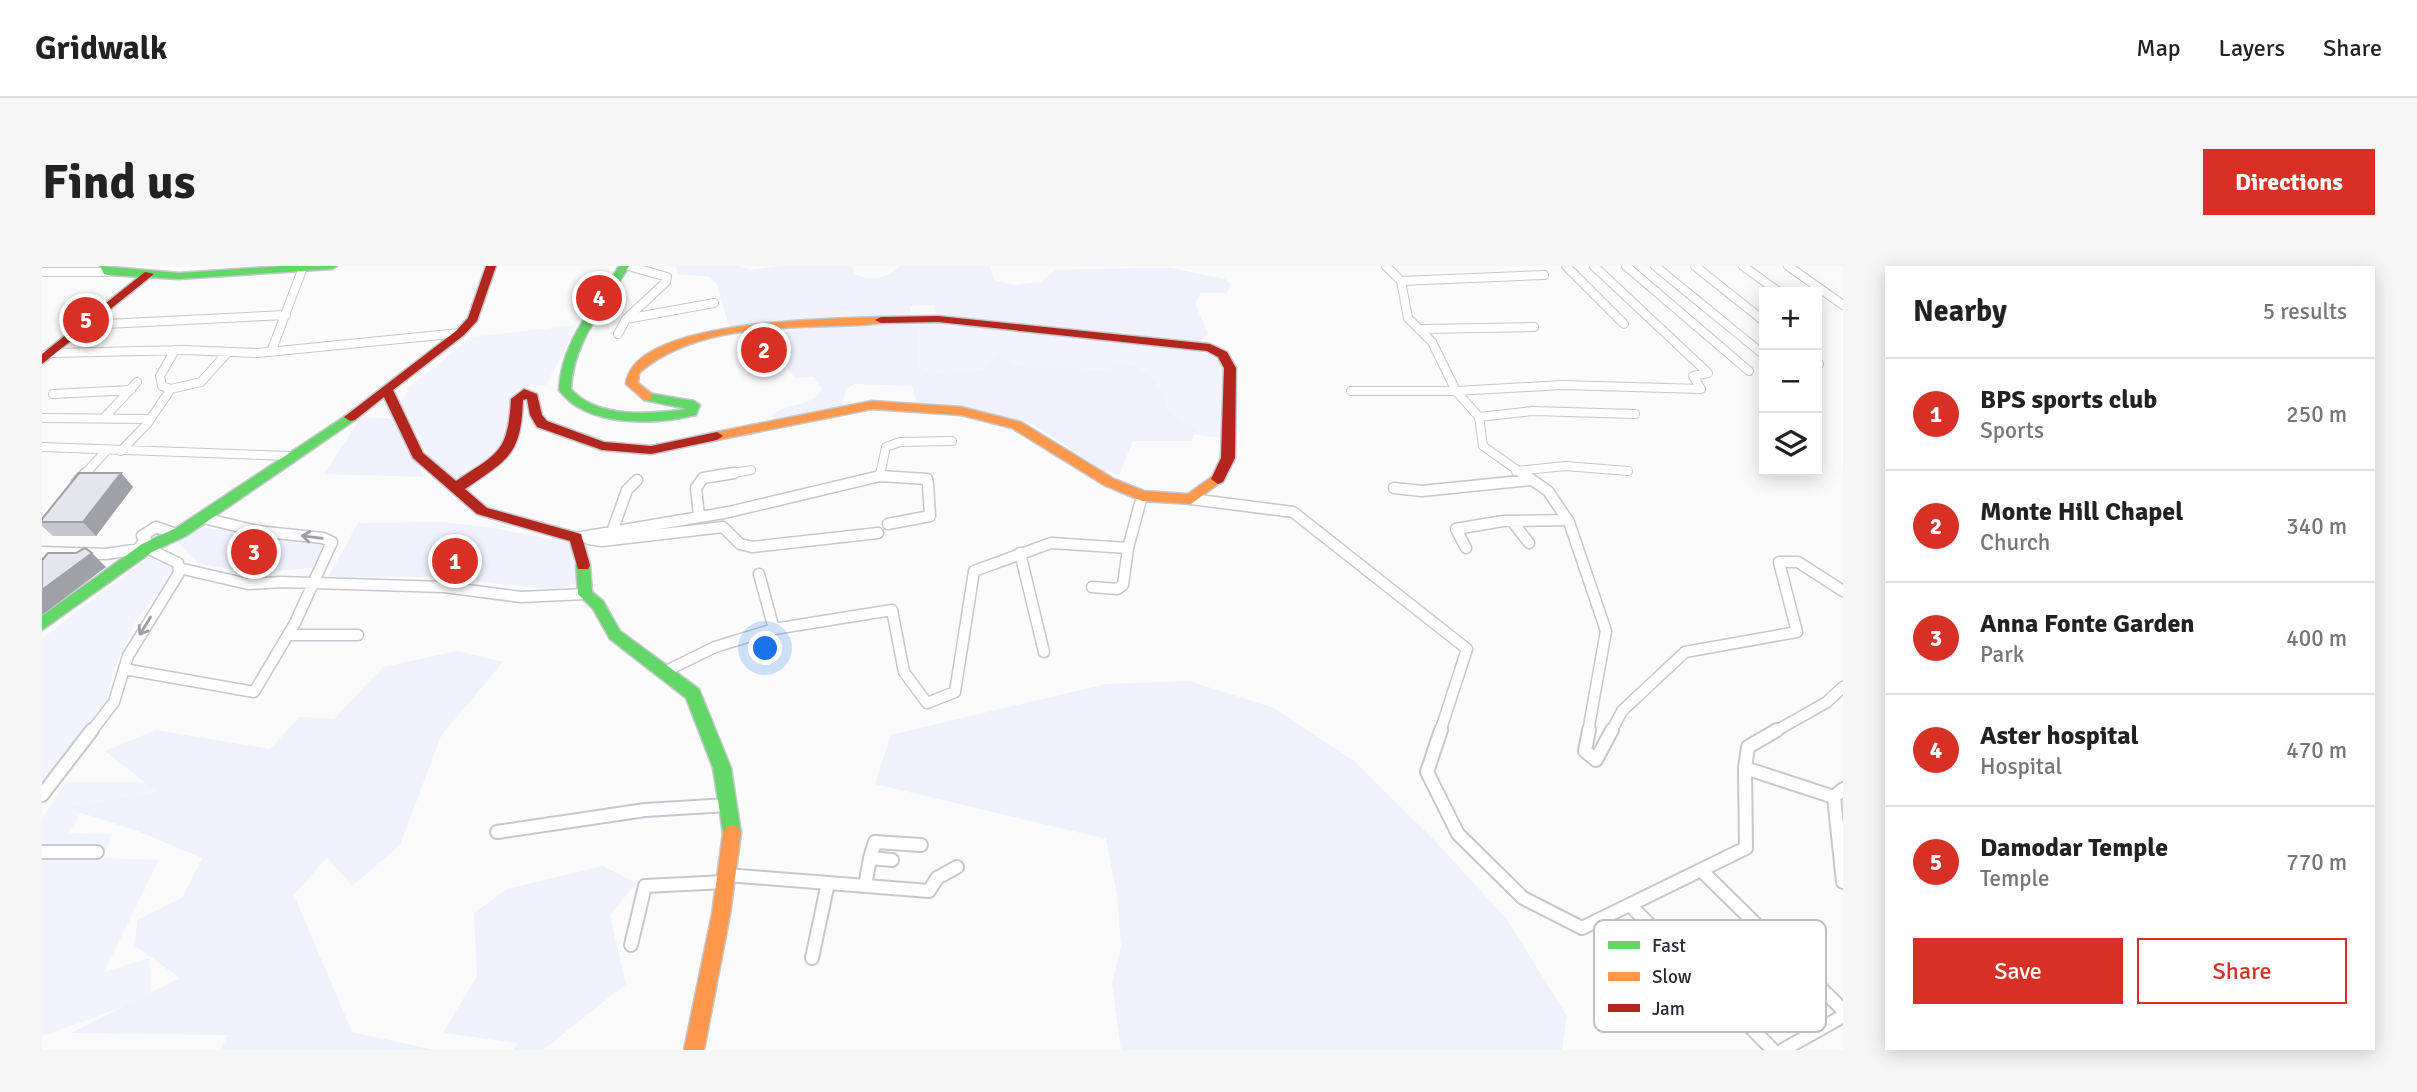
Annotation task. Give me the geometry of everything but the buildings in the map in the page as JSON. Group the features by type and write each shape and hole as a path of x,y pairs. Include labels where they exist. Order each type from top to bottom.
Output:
{"street":[{"path":"42,272 106,269 156,271 191,276 332,266"},
{"path":"618,334 625,318 666,282 667,276 626,266 591,314 565,373 565,390 573,401 603,412 652,416 692,412 694,405 641,393 633,386 631,378 634,369 667,349 734,330 938,318 1210,348 1223,355 1230,368 1228,458 1216,482 1191,499"},
{"path":"1386,266 1401,281 1408,318 1423,329 1444,360 1456,391 1479,417 1483,446 1548,491 1568,520 1606,631 1586,736 1585,751 1596,761 1622,711 1685,652 1797,632 1779,562 1798,562 1843,591"},
{"path":"1566,266 1624,324"},
{"path":"1351,391 1456,391 1562,385 1701,388 1693,376 1708,373 1594,266"},
{"path":"1626,266 1749,372"},
{"path":"1655,266 1759,351"},
{"path":"1695,266 1759,317"},
{"path":"1743,266 1772,287"},
{"path":"1788,266 1843,305"},
{"path":"42,624 142,549 203,518 288,456 387,391 460,333 473,319 488,267"},
{"path":"271,352 302,270"},
{"path":"45,356 156,271"},
{"path":"1401,281 1544,275"},
{"path":"625,318 639,319 714,303"},
{"path":"86,325 286,314"},
{"path":"1423,329 1534,327"},
{"path":"45,356 175,350 271,352 460,333"},
{"path":"175,350 162,368 159,379 162,386 171,390 201,382 228,352"},
{"path":"52,394 134,386 105,417"},
{"path":"121,451 150,419 171,390"},
{"path":"387,391 418,455 482,511 576,537 602,541 723,527 740,544 752,547 878,533"},
{"path":"456,488 501,461 509,453 515,443 517,399 524,393 533,397 536,415 542,424 554,431 602,446 627,449 670,448 853,407 872,405 961,411 1016,425 1109,482 1142,496 1191,499 1293,512 1467,649 1427,772 1458,834 1522,898 1582,928 1594,922"},
{"path":"1479,417 1532,411 1634,414"},
{"path":"42,418 150,419"},
{"path":"880,476 886,447 900,442 952,441"},
{"path":"42,447 288,456"},
{"path":"66,494 106,450"},
{"path":"1516,471 1565,466 1628,471"},
{"path":"699,516 696,488 703,478 751,470"},
{"path":"576,537 762,507 880,476 917,476 926,479 930,516 888,524"},
{"path":"612,532 625,493 637,480"},
{"path":"1394,488 1422,491 1530,480"},
{"path":"1091,587 1117,589 1123,585 1128,548 1142,496"},
{"path":"124,669 254,692 288,635 332,542 323,538 257,531 203,518"},
{"path":"1466,548 1456,529 1511,520 1568,520"},
{"path":"1511,520 1529,543"},
{"path":"576,537 582,555 586,594 598,605 615,635 693,694 722,768 732,836 694,1050"},
{"path":"664,672 715,647 774,629 892,610 898,662 911,689 927,703 955,692 974,571 1051,543 1128,548"},
{"path":"42,552 106,554 142,549 174,559 179,568 179,573 143,629 124,669 114,702 42,795"},
{"path":"1020,553 1044,652"},
{"path":"179,568 248,584 281,582 444,587 521,597 586,594"},
{"path":"444,587 455,571"},
{"path":"759,574 774,629"},
{"path":"288,635 358,635"},
{"path":"1599,920 1746,848 1745,768 1748,747 1827,702 1843,687"},
{"path":"1745,768 1838,793 1843,882"},
{"path":"497,832 645,810 728,805"},
{"path":"865,886 874,842 921,845"},
{"path":"42,852 97,852"},
{"path":"870,858 892,860"},
{"path":"631,945 645,886 726,878 929,891 937,878 957,867"},
{"path":"1701,870 1752,920"},
{"path":"813,958 828,883"},
{"path":"1630,905 1645,920"},
{"path":"1826,993 1843,1010"},
{"path":"1826,1026 1843,1016"},
{"path":"1755,1032 1773,1050"},
{"path":"1783,1050 1815,1032"}],"shaded area":[{"path":"675,266 739,266 750,270 779,266 853,266 855,274 873,278 890,274 899,266 990,266 994,280 1014,285 1040,282 1056,270 1171,268 1225,279 1231,284 1227,293 1201,293 1195,303 1208,334 1198,342 936,314 934,305 909,306 912,315 729,327 717,284 710,277 679,274"},
{"path":"908,321 1180,347 1212,355 1224,364 1221,438 1031,414 916,404"},
{"path":"897,322 917,327 918,365 932,374 982,370 996,356 1006,356 1016,366 1110,370 1111,364 1132,366 1149,376 1156,384 1169,413 1197,429 1191,441 1133,441 1119,475 1104,471 1033,424 965,408 923,404 915,399 912,386 854,384 846,389 842,405 776,421 771,416 811,400 822,390 814,377 796,378 790,372 779,336 790,330"},
{"path":"577,325 546,385 524,386 517,392 516,441 470,478 456,479 432,462 401,403 409,387 472,337"},
{"path":"361,417 397,419 424,477 324,474"},
{"path":"442,522 488,527 565,542 571,545 576,583 555,590 439,577 328,577 358,523"},
{"path":"201,527 295,541 325,542 312,568 250,573 197,563 176,540"},
{"path":"152,555 175,565 174,574 137,619 115,667 105,704 42,785 42,638"},
{"path":"457,651 503,662 441,736 400,845 352,886 327,857 294,895 352,1032 435,1050 220,1050 228,1035 71,1033 180,978 135,946 137,920 183,897 202,858 135,830 66,808 157,792 105,751 156,730 270,749 299,717 334,719 383,667"},
{"path":"1189,681 1274,708 1353,760 1434,840 1506,918 1567,1016 1562,1050 1121,1050 1112,984 1121,946 1117,895 1106,839 875,784 891,735 1106,684"},
{"path":"66,782 161,782 147,807 84,807 69,833 113,834 102,858 159,860 104,972 149,958 152,997 42,1036 42,819"},
{"path":"603,866 636,883 610,915 626,984 543,1050 513,1050 518,1043 443,1033 477,976 474,913 507,889"}],"traffic: fast":[{"path":"105,266 108,272 179,276 332,266"},
{"path":"624,266 577,341 566,373 565,390 587,408 604,413 662,416 692,412 694,405 648,397"},
{"path":"42,624 147,548 181,532 350,417"},
{"path":"583,565 585,594 598,605 615,635 693,694 722,768 732,833"}],"traffic: slow":[{"path":"648,397 632,384 633,372 652,355 680,343 749,328 881,320"},
{"path":"717,436 872,405 961,411 1016,425 1109,482 1142,496 1191,499 1218,479"},
{"path":"694,1050 721,914 732,833"}],"traffic: jam":[{"path":"350,417 460,333 473,319 491,266"},
{"path":"42,360 149,274"},
{"path":"881,320 938,319 1210,348 1223,355 1230,368 1228,458 1218,479"},
{"path":"387,391 418,455 482,511 576,538 583,565"},
{"path":"456,488 495,462 510,446 514,435 517,399 524,393 533,397 536,415 542,424 602,446 651,450 717,436"}],"place":[{"name":"Aster hospital","path":"599,298"},
{"name":"Damodar Temple","path":"86,320"},
{"name":"Monte Hill Chapel","path":"764,350"},
{"name":"Anna Fonte Garden","path":"254,552"},
{"name":"BPS sports club","path":"455,561"}]}
